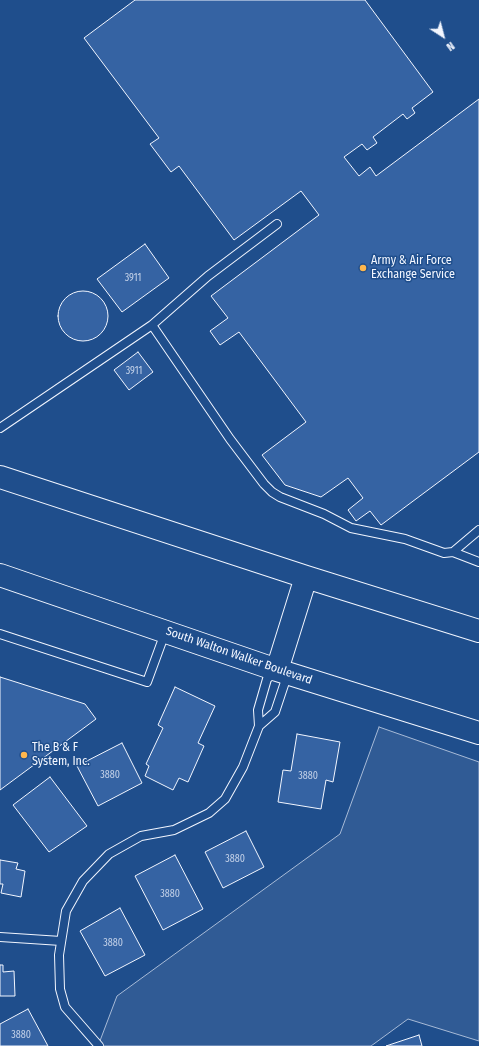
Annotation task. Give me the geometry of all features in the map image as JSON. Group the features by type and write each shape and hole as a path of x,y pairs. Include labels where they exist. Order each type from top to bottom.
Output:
{"main road":[{"path":"0,477 306,577 479,631"},
{"name":"South Walton Walker Boulevard","path":"0,575 277,670 479,733"},
{"path":"277,670 306,577"}],"lane":[{"path":"0,428 152,325 208,276 277,224"},
{"path":"152,325 230,439 264,484 272,492 280,497 324,514 351,528 405,539 444,553 452,552 479,562"},
{"path":"452,552 479,530"},
{"path":"0,634 147,682 166,632"},
{"path":"99,1046 65,1007 60,989 59,955 66,911 83,881 109,854 141,836 174,830 209,814 225,799 243,767 259,726 258,710 267,679 277,670 285,682 275,712 259,726"},
{"path":"0,937 61,941"}],"shaded area":[{"path":"379,727 479,762 479,1041 408,1019 371,1046 98,1046 117,996 340,834"}],"building":[{"name":"Army & Air Force Exchange Service","path":"135,0 365,0 433,92 412,108 415,113 407,119 403,114 373,137 377,143 367,150 362,144 344,157 359,176 370,167 376,176 479,99 479,452 381,525 370,511 356,521 348,510 363,498 348,478 321,497 285,485 262,455 306,422 239,332 220,345 210,331 228,318 211,296 319,215 301,191 234,240 179,166 171,172 150,144 159,138 84,38"},
{"path":"145,244 169,278 122,312 97,279"},
{"path":"78,291 88,291 101,298 108,311 108,321 101,334 88,341 78,341 69,337 62,330 58,321 58,311 62,302 69,295"},
{"path":"138,352 153,372 129,390 114,370"},
{"name":"The B & F System, Inc.","path":"0,677 85,704 96,719 0,790"},
{"path":"175,687 215,706 198,743 204,746 188,782 179,778 173,790 145,776 149,766 146,764 163,728 158,725"},
{"path":"297,734 340,742 333,782 326,780 321,809 278,802 283,770 291,771"},
{"path":"122,743 142,783 98,806 77,766"},
{"path":"50,777 87,826 49,852 13,805"},
{"path":"246,831 264,867 223,888 205,852"},
{"path":"175,855 203,909 163,930 135,876"},
{"path":"0,860 18,863 16,869 25,871 21,897 1,893 3,884 0,884"},
{"path":"120,908 145,955 105,976 80,931"},
{"path":"0,965 3,965 3,972 14,971 15,996 0,996"},
{"path":"28,1009 48,1046 0,1046 0,1024"},
{"path":"419,1035 422,1046 386,1046"}],"place":[{"name":"Army & Air Force Exchange Service","path":"363,268"},
{"name":"The B & F System, Inc.","path":"24,755"}]}
